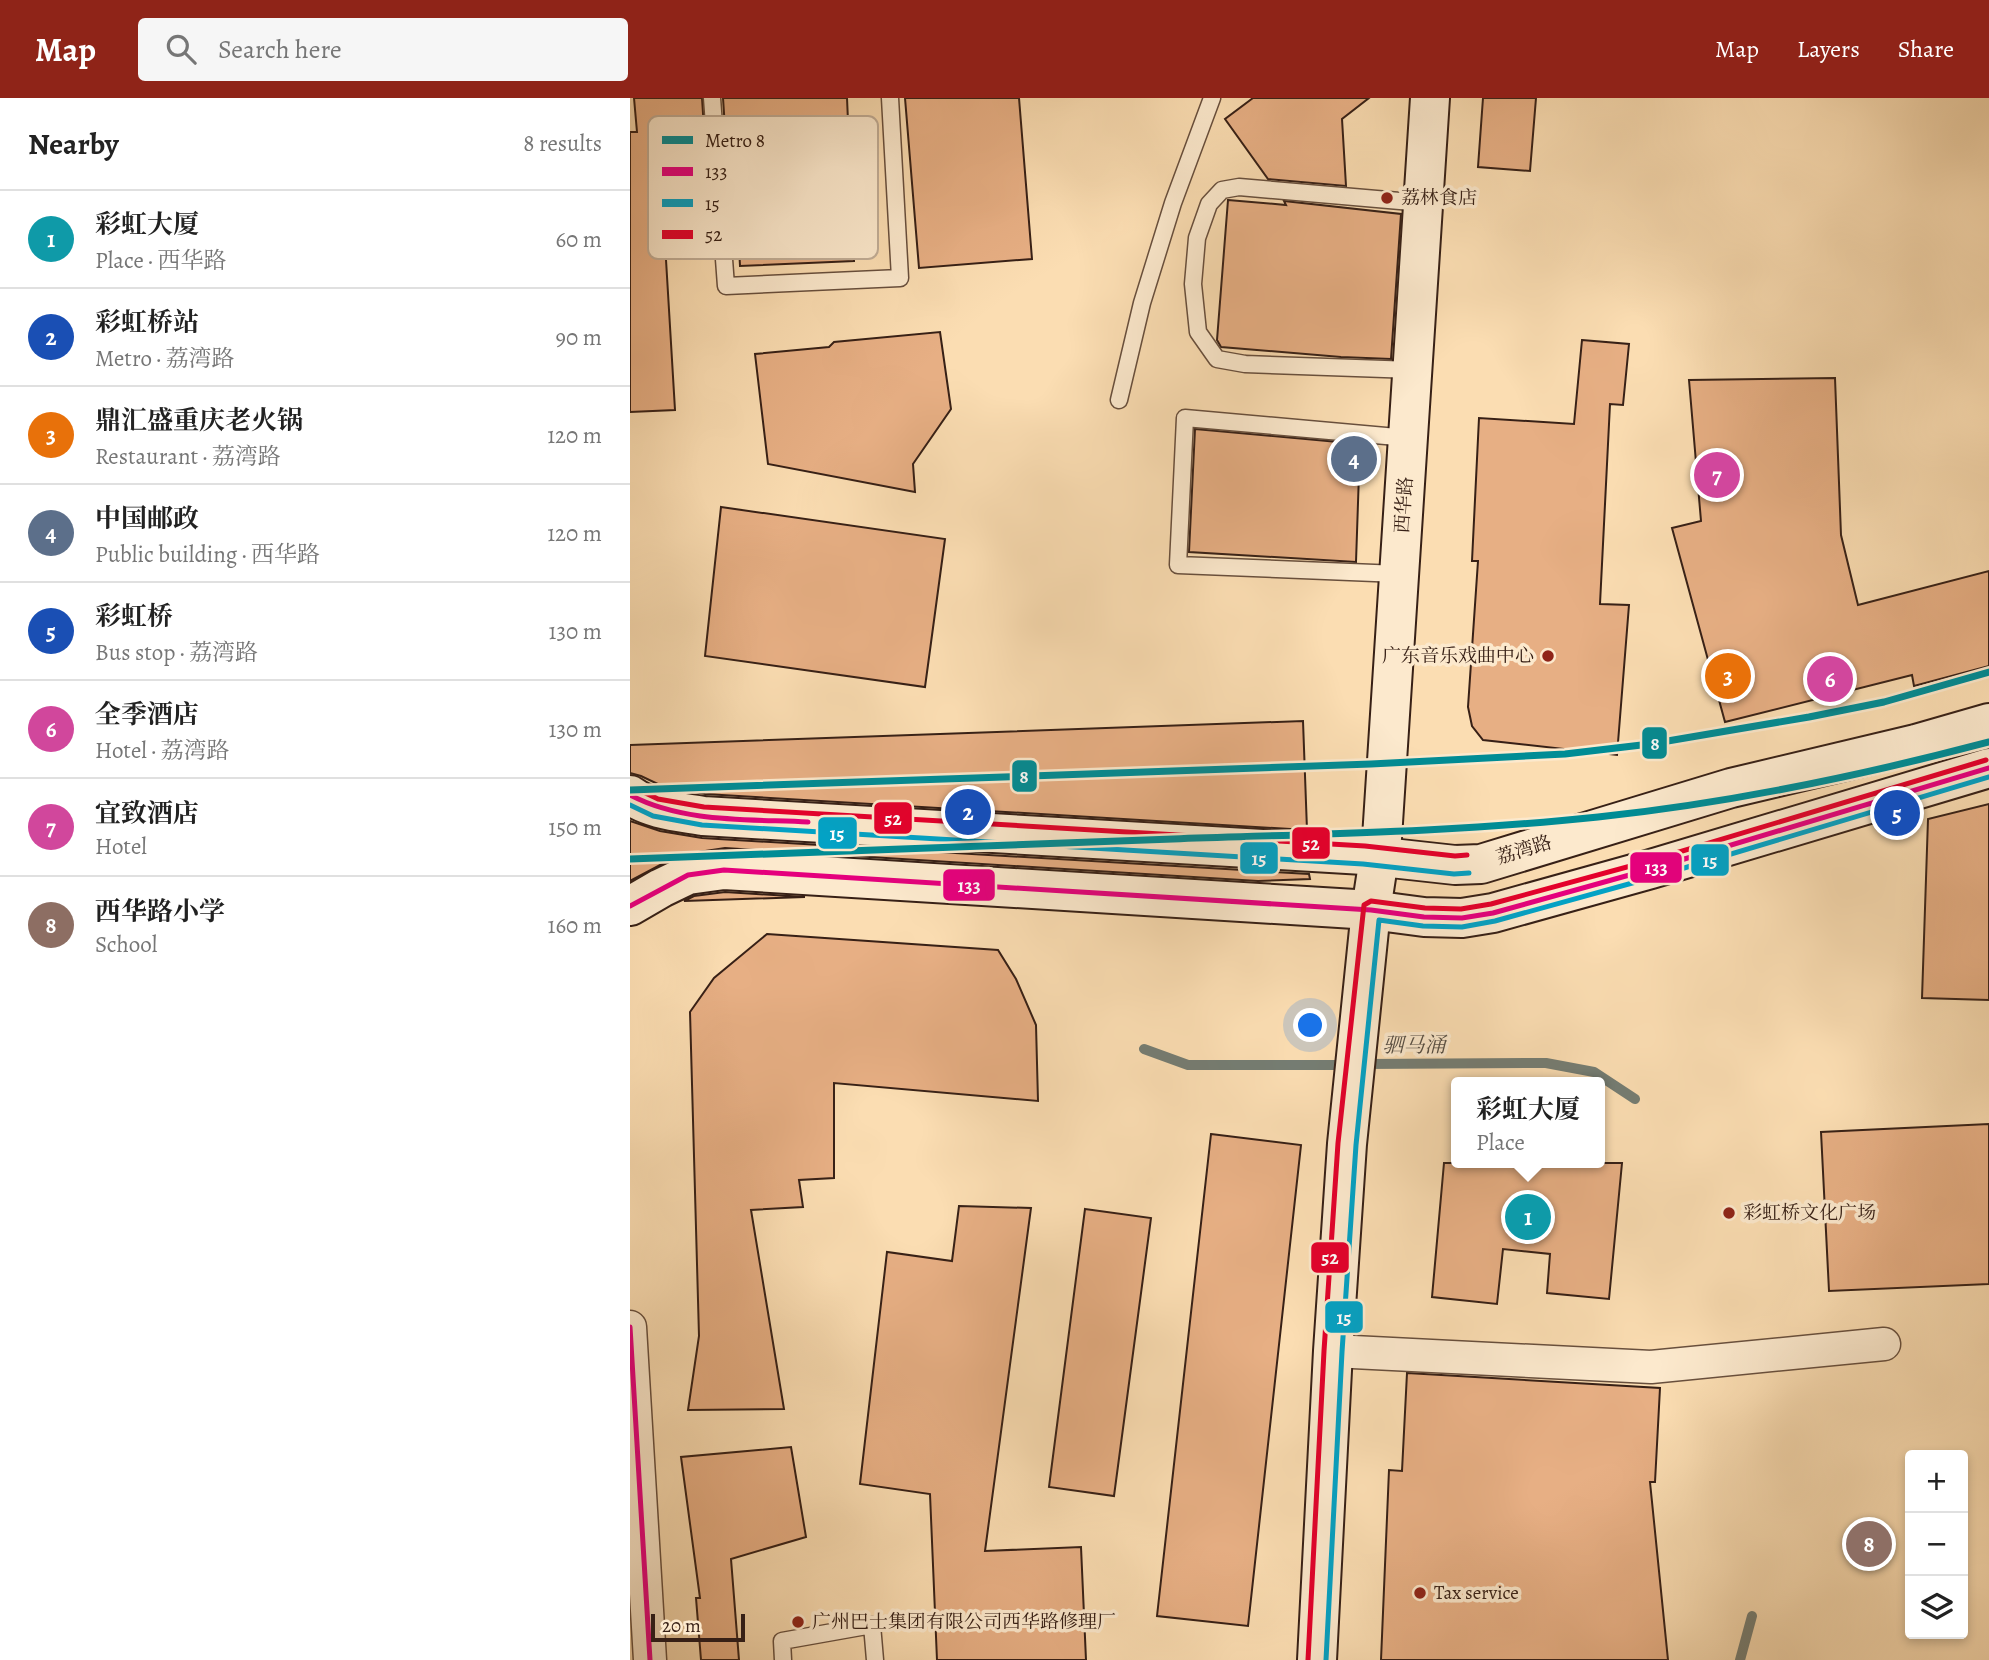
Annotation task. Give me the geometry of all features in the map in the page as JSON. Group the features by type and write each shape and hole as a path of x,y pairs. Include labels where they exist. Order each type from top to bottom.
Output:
{"main road":[{"name":"西华路","path":"1333,1351 1347,1144 1371,911 1381,856 1430,98"},
{"name":"荔湾路","path":"630,795 638,801 665,809 703,816 1381,856 1455,865 1481,864 1731,788 1916,744 1989,723"},
{"path":"630,906 688,875 723,870 1462,918 1493,914 1638,873 1989,768"},
{"path":"1481,864 1493,914"},
{"path":"1317,1660 1333,1351"}],"street":[{"path":"630,1327 650,1660"},
{"path":"1333,1351 1651,1367 1884,1344"}],"lane":[{"path":"712,98 713,116"},
{"path":"724,259 726,286 900,278 890,98"},
{"path":"1119,400 1142,303 1173,203 1212,98"},
{"path":"1412,370 1245,364 1217,359 1198,332 1193,284 1197,238 1209,204 1222,190 1239,187 1423,203"},
{"path":"1399,574 1178,565 1185,418 1408,438"},
{"path":"783,1660 782,1641 872,1625 875,1660"}],"building":[{"path":"634,98 702,98 703,116 648,116 648,259 666,259 675,410 630,412 630,132 637,132"},
{"path":"723,98 847,98 848,116 724,116"},
{"path":"905,98 1019,98 1032,259 919,268"},
{"path":"1253,98 1369,98 1342,119 1346,186 1268,179 1225,119"},
{"path":"1483,98 1536,98 1530,171 1478,167"},
{"path":"1228,200 1286,205 1284,201 1401,214 1391,359 1221,347 1217,340"},
{"path":"740,259 854,259 854,261 740,266"},
{"path":"940,332 951,409 913,464 915,492 768,464 755,354 829,347 834,342"},
{"path":"1582,340 1629,344 1623,405 1610,404 1600,604 1629,605 1617,755 1483,740 1472,726 1468,707 1478,561 1472,561 1479,418 1574,424"},
{"path":"1835,378 1841,535 1858,605 1989,571 1989,666 1914,686 1912,675 1725,722 1672,528 1701,521 1689,380"},
{"path":"1195,429 1360,444 1356,562 1189,552"},
{"path":"721,507 945,539 925,687 705,656"},
{"path":"1303,721 1307,830 705,794 662,786 630,773 630,745"},
{"path":"1989,804 1989,1000 1922,998 1928,819"},
{"path":"630,821 660,831 702,838 1309,874 1310,879 1258,881 725,848 679,855 630,881"},
{"path":"725,892 805,897 684,901 694,896"},
{"path":"767,934 998,950 1016,979 1036,1025 1038,1101 834,1083 834,1178 799,1180 803,1207 751,1210 784,1409 688,1410 699,1336 690,1012 714,978"},
{"path":"1989,1124 1989,1284 1829,1291 1821,1132"},
{"path":"1211,1134 1301,1145 1248,1626 1157,1616"},
{"path":"1444,1163 1451,1163 1451,1168 1605,1168 1605,1163 1622,1163 1609,1299 1547,1293 1550,1254 1503,1249 1497,1304 1432,1297"},
{"path":"959,1206 1031,1208 985,1551 1081,1547 1086,1660 937,1660 930,1494 860,1484 887,1252 952,1261"},
{"path":"1085,1209 1151,1218 1114,1496 1049,1487"},
{"path":"1407,1373 1660,1388 1655,1482 1650,1482 1668,1660 1381,1660 1389,1470 1402,1471"},
{"path":"791,1447 806,1537 731,1559 739,1660 701,1660 696,1598 700,1598 681,1457"}],"waterway":[{"name":"驷马涌","path":"1144,1049 1188,1065 1348,1065"},
{"name":"驷马涌","path":"1363,1064 1546,1063 1594,1072 1602,1077"},
{"name":"驷马涌","path":"1605,1079 1635,1099"},
{"name":"驷马涌","path":"1740,1660 1752,1616"}],"metro line":[{"name":"8","path":"630,790 1371,764 1565,754 1650,744 1809,717 1884,702 1989,672"},
{"name":"8","path":"630,859 1385,832 1545,822 1647,811 1746,796 1843,777 1989,742"}],"transit line":[{"name":"52","path":"1308,1660 1338,1143 1364,905 1371,901 1425,908 1461,909 1491,904 1649,861 1986,760"},
{"name":"133","path":"630,906 688,875 724,870 1462,918 1493,913 1651,869 1989,768"},
{"name":"15","path":"1326,1660 1356,1145 1379,920 1423,926 1462,927 1495,921 1654,877 1989,777"},
{"name":"52","path":"635,788 658,799 704,807 1365,846 1467,855"},
{"name":"133","path":"630,795 672,811 694,815 740,820 808,822"},
{"name":"15","path":"630,805 653,816 702,825 1363,864 1454,874 1469,873"},
{"name":"133","path":"630,1327 650,1660"}],"place":[{"name":"荔林食店","path":"1387,198"},
{"name":"中国邮政","path":"1354,459"},
{"name":"宜致酒店","path":"1717,475"},
{"name":"广东音乐戏曲中心","path":"1548,656"},
{"name":"鼎汇盛重庆老火锅","path":"1728,676"},
{"name":"全季酒店","path":"1830,679"},
{"name":"彩虹桥站","path":"968,812"},
{"name":"彩虹桥","path":"1897,813"},
{"name":"彩虹桥文化广场","path":"1729,1213"},
{"name":"彩虹大厦","path":"1528,1217"},
{"name":"西华路小学","path":"1869,1544"},
{"name":"Tax service","path":"1420,1593"},
{"name":"广州巴士集团有限公司西华路修理厂","path":"798,1622"}]}
